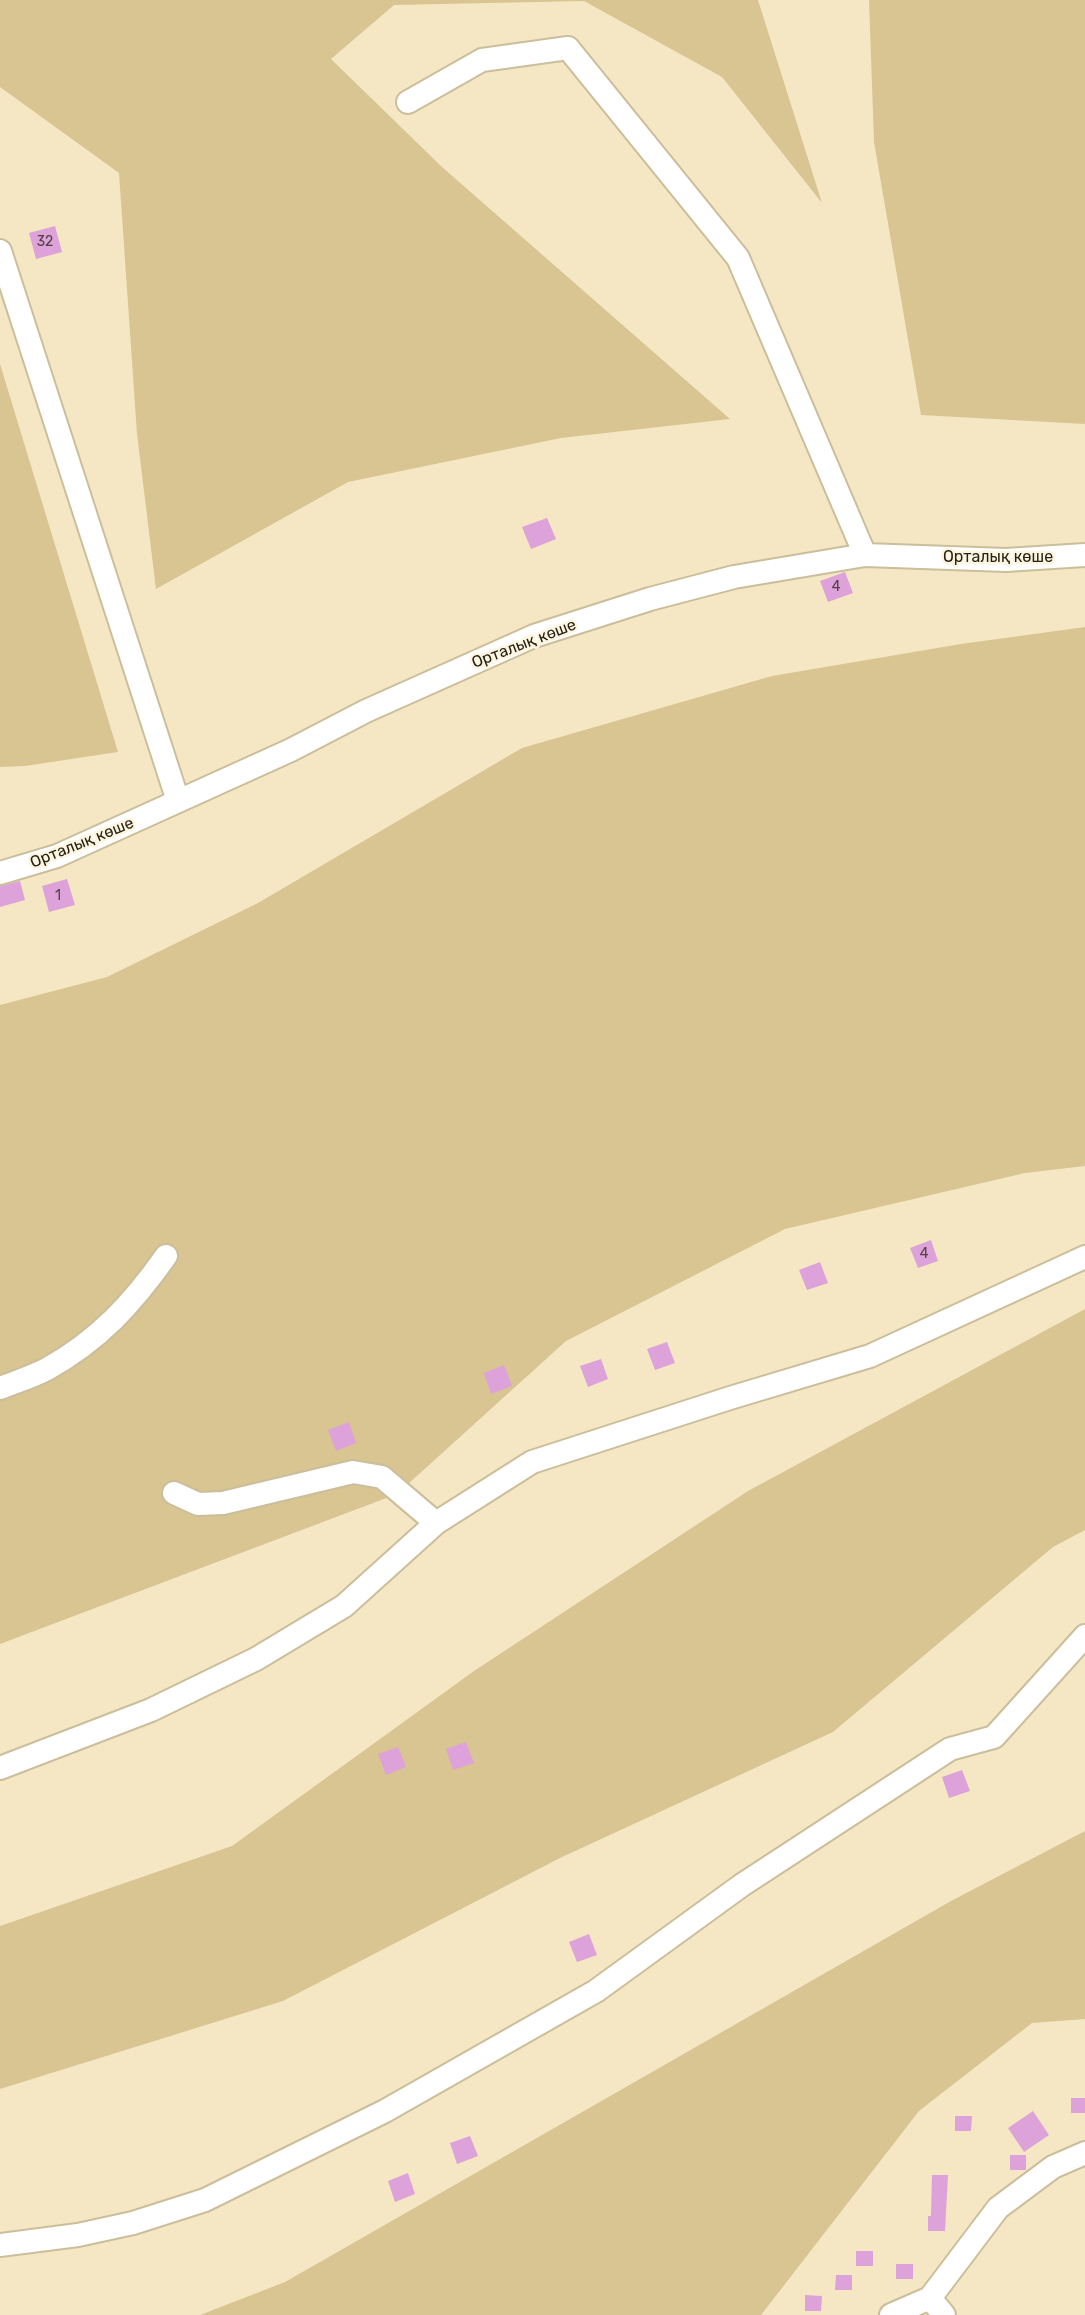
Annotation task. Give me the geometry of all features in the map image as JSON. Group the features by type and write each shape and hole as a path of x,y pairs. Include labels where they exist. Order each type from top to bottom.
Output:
{"street":[{"path":"408,102 482,60 568,48 738,258 865,555"},
{"path":"0,251 178,801"},
{"name":"Орталық көше","path":"0,873 57,856 291,750 366,711 534,636 650,599 734,577 865,555 1006,560 1085,555"},
{"path":"0,1388 46,1370 93,1341 141,1291 166,1256"},
{"path":"0,1768 151,1710 256,1659 344,1605 436,1523 532,1461 870,1356 1085,1257"},
{"path":"174,1493 198,1504 223,1503 353,1472 382,1476 436,1523"},
{"path":"0,2245 69,2236 133,2223 205,2200 385,2111 596,1991 742,1885 950,1749 994,1737 1085,1636"},
{"path":"891,2315 937,2306 998,2208 1053,2167 1085,2153"}],"shaded area":[{"path":"0,0 758,0 822,203 722,77 584,1 394,5 331,59 442,167 730,419 561,438 348,482 156,589 137,434 119,173 0,87"},
{"path":"869,0 1085,0 1085,424 921,415 874,142"},
{"path":"0,364 118,752 25,766 0,767"},
{"path":"1085,627 1085,1166 1025,1173 785,1229 566,1341 397,1494 0,1644 0,1005 107,977 258,903 522,748 772,676 961,644"},
{"path":"1085,1309 1085,1530 1053,1547 833,1732 560,1858 283,2001 0,2089 0,1926 232,1846 474,1671 748,1491"},
{"path":"1085,1831 1085,2019 1032,2023 919,2111 761,2315 200,2315 285,2282 951,1901"}],"building":[{"path":"55,226 62,252 36,259 29,233"},
{"path":"547,518 556,539 531,549 522,527"},
{"path":"845,572 853,593 828,602 820,581"},
{"path":"67,879 75,905 49,912 42,886"},
{"path":"20,881 25,900 0,907 0,886"},
{"path":"931,1240 938,1261 918,1268 910,1248"},
{"path":"820,1262 828,1283 807,1290 799,1270"},
{"path":"667,1342 675,1363 655,1370 647,1349"},
{"path":"601,1359 608,1379 588,1387 580,1366"},
{"path":"504,1365 512,1386 491,1394 484,1373"},
{"path":"349,1422 356,1443 336,1451 328,1430"},
{"path":"466,1742 474,1763 453,1770 446,1749"},
{"path":"398,1747 406,1767 386,1775 378,1754"},
{"path":"962,1770 970,1791 949,1798 942,1777"},
{"path":"589,1934 597,1955 577,1962 569,1942"},
{"path":"1071,2098 1085,2098 1085,2113 1071,2113"},
{"path":"1033,2111 1049,2135 1024,2152 1008,2128"},
{"path":"955,2116 972,2116 971,2131 955,2131"},
{"path":"470,2136 478,2156 457,2164 450,2143"},
{"path":"1010,2155 1026,2155 1026,2170 1010,2170"},
{"path":"408,2173 415,2194 395,2202 388,2181"},
{"path":"932,2175 948,2175 945,2231 928,2231 928,2216 931,2216"},
{"path":"856,2251 873,2251 873,2266 856,2266"},
{"path":"896,2264 913,2264 913,2279 896,2279"},
{"path":"836,2275 852,2275 852,2290 835,2290"},
{"path":"805,2295 822,2296 821,2311 805,2311"}]}
